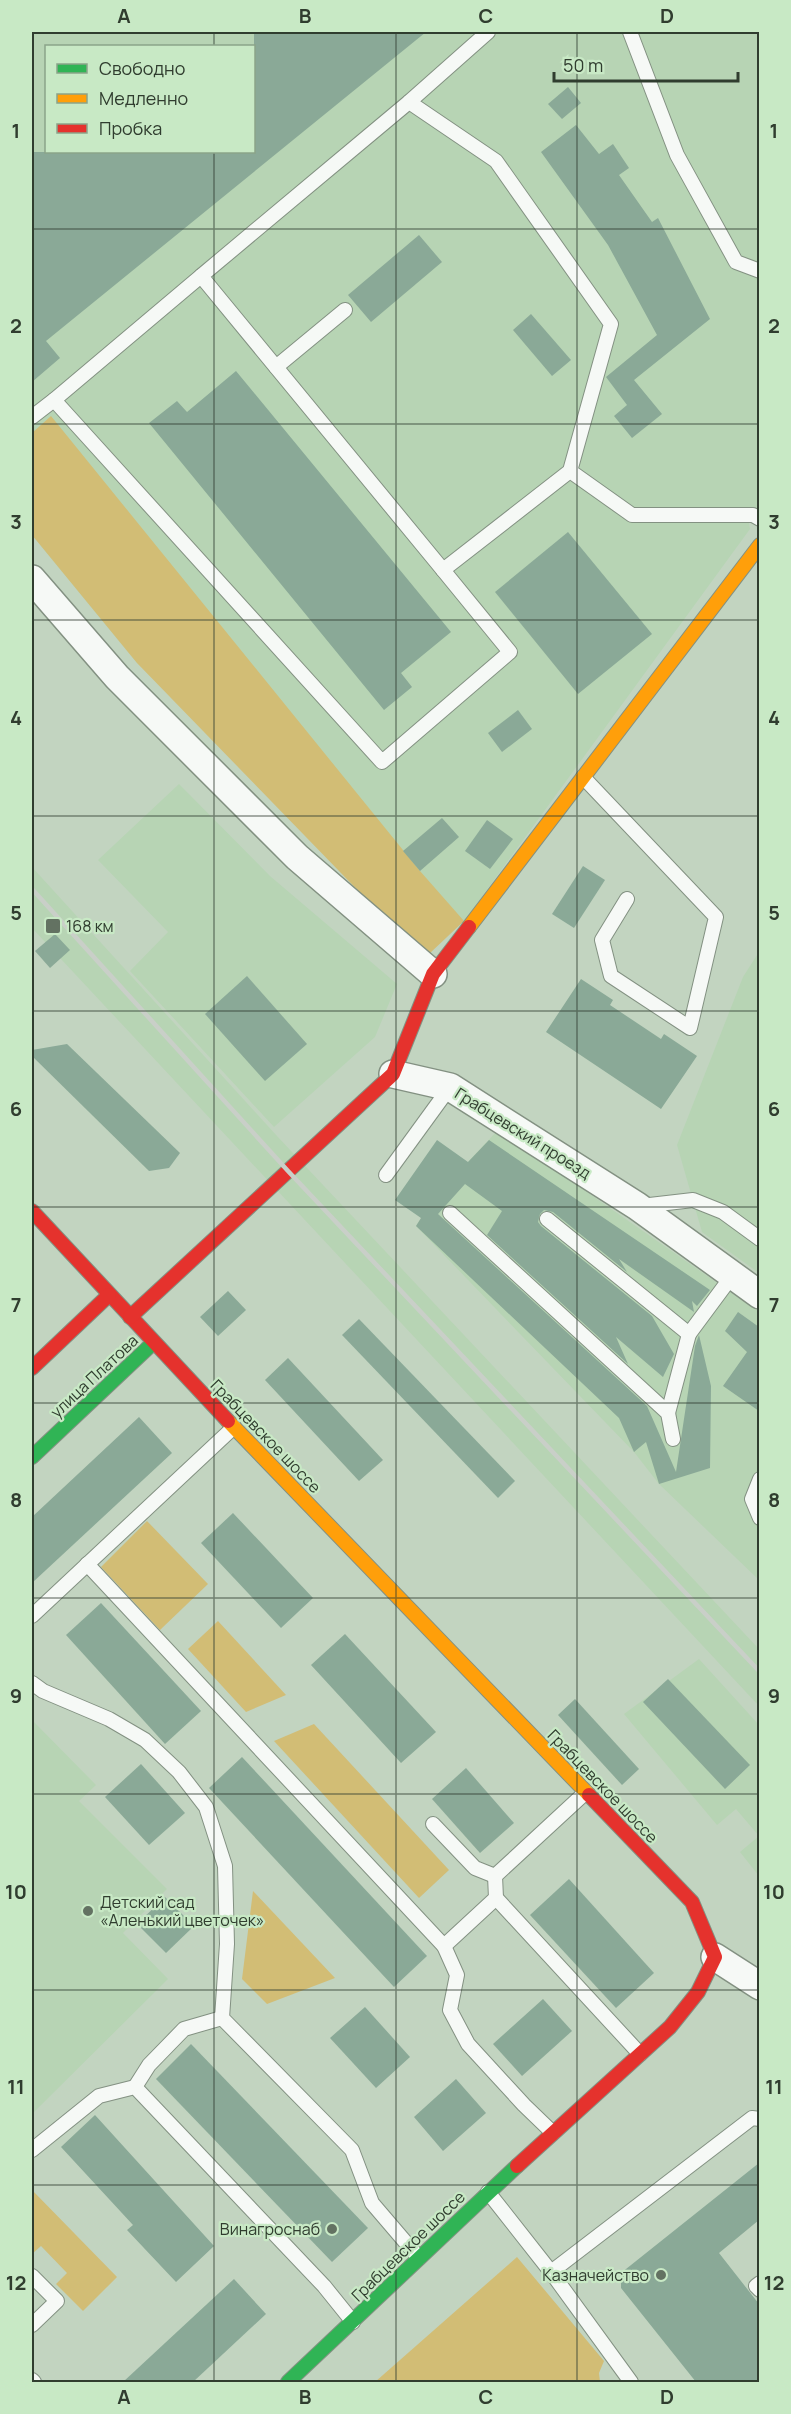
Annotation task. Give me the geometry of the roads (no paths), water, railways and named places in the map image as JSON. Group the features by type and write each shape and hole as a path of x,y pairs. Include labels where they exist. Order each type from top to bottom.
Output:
{"main road":[{"path":"130,1317 393,1074 433,974 759,545"},
{"name":"Грабцевское шоссе","path":"32,1211 153,1343 692,1902 716,1957 698,1992 670,2027 488,2192 288,2382"},
{"path":"32,1368 109,1295"},
{"name":"улица Платова","path":"32,1457 153,1343"}],"street":[{"path":"32,579 117,677 297,857 433,974"},
{"name":"Грабцевский проезд","path":"393,1074 450,1087 637,1206 759,1295"},
{"path":"716,1957 759,1986"}],"lane":[{"path":"32,417 409,102 488,32"},
{"path":"630,32 677,155 736,262 759,271"},
{"path":"409,102 496,160 611,324 570,471 443,570"},
{"path":"54,400 382,762 510,652 201,276"},
{"path":"276,367 345,310"},
{"path":"570,471 632,514 753,515 759,519"},
{"path":"583,777 716,917 690,1028 612,976 602,940 627,899"},
{"path":"386,1175 450,1087"},
{"path":"637,1206 693,1200 723,1212 759,1239"},
{"path":"450,1213 668,1413"},
{"path":"547,1219 689,1334"},
{"path":"673,1439 668,1413 689,1334 732,1276"},
{"path":"32,1616 234,1427"},
{"path":"759,1479 752,1499 759,1518"},
{"path":"87,1564 444,1946 457,1976 450,2010 468,2044 553,2133"},
{"path":"32,1683 43,1691 109,1719 145,1740 179,1772 206,1807 225,1866 227,1944 222,2018 352,2150 372,2203 419,2258"},
{"path":"586,1792 495,1876 495,1898 640,2054"},
{"path":"433,1824 475,1868 495,1876"},
{"path":"444,1946 495,1898"},
{"path":"32,2150 99,2096 135,2087 149,2065 184,2029 222,2018"},
{"path":"135,2087 324,2286 353,2322"},
{"path":"551,2272 752,2118 759,2119"},
{"path":"488,2192 551,2272 631,2382"},
{"path":"32,2276 57,2301 32,2325"},
{"path":"759,2283 756,2286 759,2290"}],"railway":[{"path":"32,889 288,1171 760,1672"}],"place":[{"name":"168 км","path":"53,926"},
{"name":"Детский сад «Аленький цветочек»","path":"88,1911"},
{"name":"Винагроснаб","path":"332,2229"},
{"name":"Казначейство","path":"661,2275"}]}
